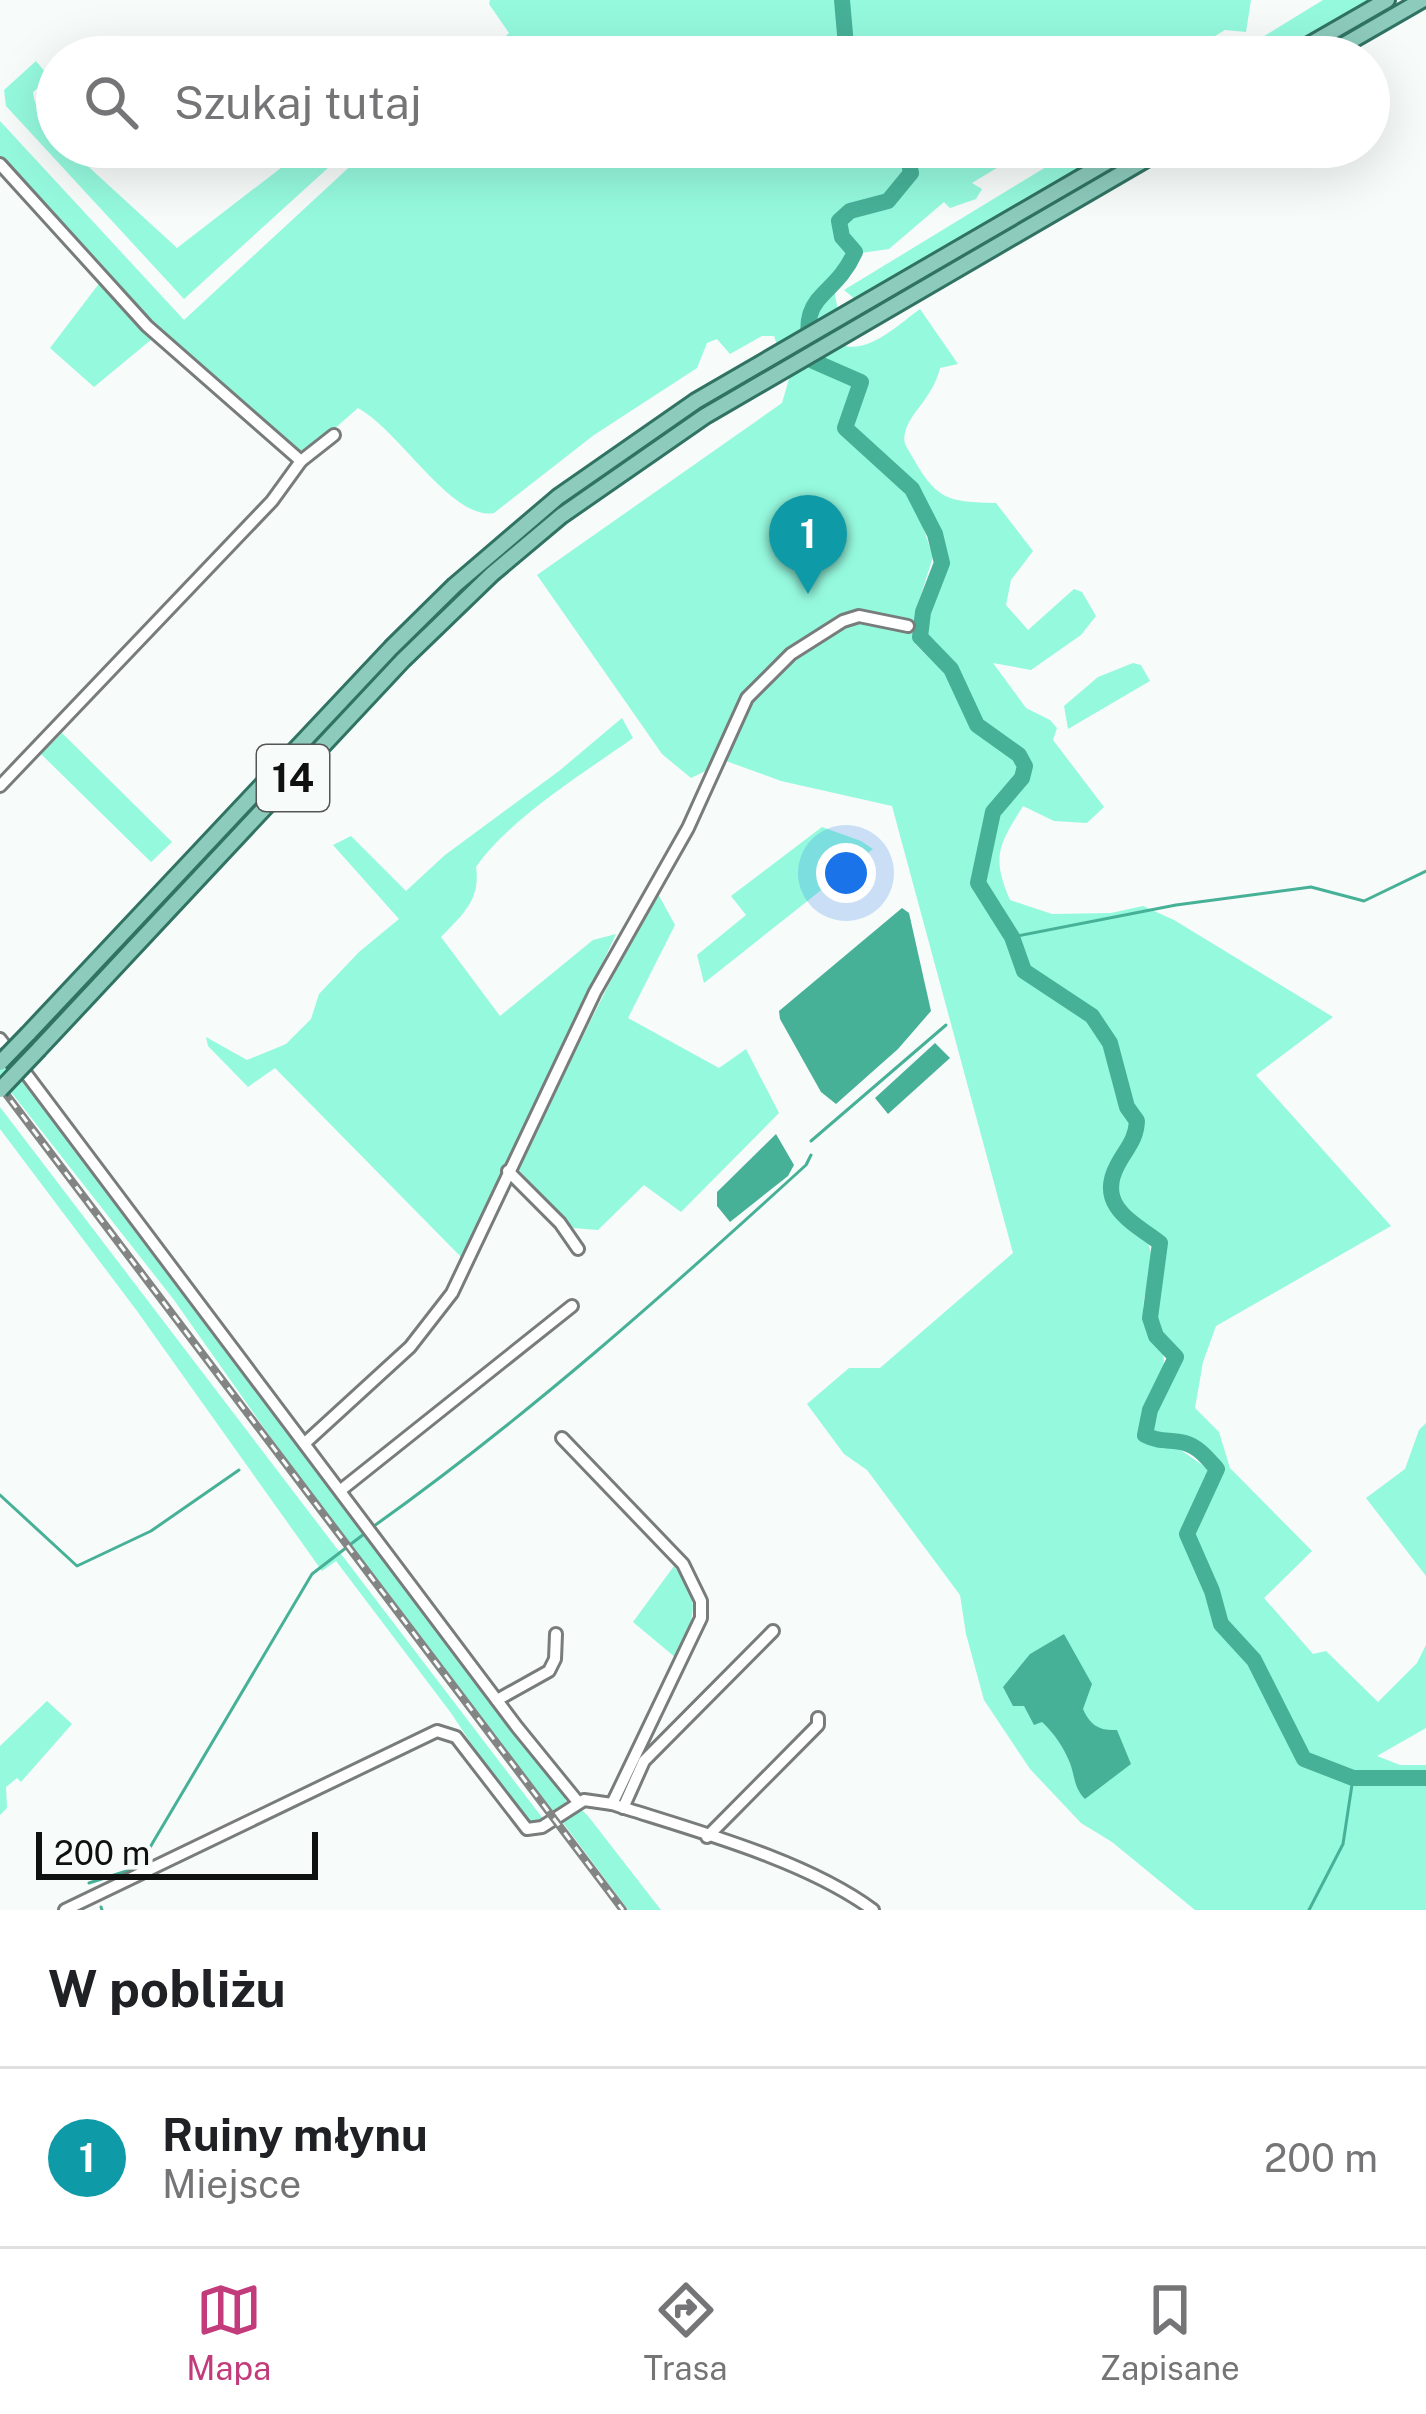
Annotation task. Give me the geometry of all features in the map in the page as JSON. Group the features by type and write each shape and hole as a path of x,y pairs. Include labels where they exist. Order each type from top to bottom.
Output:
{"main road":[{"path":"1324,36 1387,0"},
{"path":"1359,36 1422,0"},
{"name":"14","path":"0,1063 391,648 455,585 590,472 776,353 1097,168"},
{"name":"14","path":"0,1090 366,699 479,586 617,473 779,372 1131,168"}],"street":[{"path":"0,164 147,326 302,461"},
{"path":"0,786 272,501 302,461 334,435"},
{"path":"305,1443 429,1325 463,1273 595,992 688,828 747,698 791,654 843,621 859,616 908,626"},
{"path":"0,1039 578,1802"},
{"path":"508,1171 550,1212 578,1249"},
{"path":"341,1490 572,1306"},
{"path":"562,1438 683,1564 701,1600 701,1618 617,1806"},
{"path":"617,1806 644,1761 773,1631"},
{"path":"497,1700 549,1671 555,1659 556,1634"},
{"path":"706,1837 818,1725 818,1718"},
{"path":"65,1910 437,1731 456,1737 524,1827 542,1827 590,1799 824,1880 873,1910"}],"shaded area":[{"path":"490,0 1251,0 1246,32 1225,30 1215,36 506,36 509,33"},
{"path":"1323,0 1368,0 1306,36 1264,36"},
{"path":"36,61 36,139 6,106 4,90"},
{"path":"0,121 36,160 36,168 43,168 184,320 348,168 997,168 972,183 982,189 976,199 950,208 944,202 889,249 861,253 843,285 834,290 845,346 875,341 920,309 958,364 940,368 907,426 907,449 929,483 945,496 996,503 1033,551 1011,580 1006,605 1028,630 1074,589 1082,592 1096,616 1081,635 1031,670 993,663 1026,708 1057,728 1053,740 1104,807 1087,823 1054,821 1023,806 1000,851 1010,900 1052,914 1111,913 1143,906 1333,1017 1256,1075 1391,1226 1216,1326 1203,1362 1195,1408 1219,1432 1230,1468 1312,1551 1264,1598 1313,1654 1326,1651 1378,1702 1417,1663 1426,1645 1426,1728 1377,1756 1400,1765 1426,1765 1426,1910 1195,1910 1112,1842 1081,1823 1030,1769 984,1700 960,1595 867,1470 844,1454 807,1404 849,1368 880,1368 1013,1253 892,806 781,781 726,761 691,778 662,754 537,575 782,403 789,379 774,336 762,336 730,354 717,339 707,343 697,368 594,435 494,513 478,512 461,503 358,408 317,444 302,451 292,447 157,331 0,157","holes":["895,475 912,492 941,554 940,573 920,637 951,669 964,693 969,689 981,724 1022,753 1028,765 994,821 983,881 1002,906 1027,969 1095,1014 1113,1041 1131,1105 1140,1120 1114,1187 1125,1212 1142,1226 1144,1222 1144,1231 1160,1243 1150,1318 1156,1336 1176,1357 1150,1410 1145,1435 1158,1442 1185,1443 1215,1469 1175,1446 1143,1441 1138,1434 1164,1364 1143,1313 1151,1265 1149,1244 1114,1211 1109,1200 1111,1175 1133,1123 1121,1101 1114,1064 1098,1034 1087,1018 1027,981 1006,930 976,889 990,811 1018,774 1017,761 975,730 947,675 915,644 916,610 933,557 916,506 893,481"]},
{"path":"63,168 90,168 177,248 281,168 328,168 184,299"},
{"path":"1044,168 1080,168 855,299 844,290"},
{"path":"101,281 152,339 94,387 50,348"},
{"path":"1133,663 1141,665 1150,681 1068,729 1064,706 1098,677"},
{"path":"622,718 633,738 549,797 490,849 476,867 476,889 468,906 441,937 500,1016 593,940 616,934 463,1259 275,1068 248,1087 208,1046 206,1037 247,1060 286,1044 311,1019 319,994 399,919 333,845 351,836 406,891 445,855"},
{"path":"62,733 172,842 151,862 41,754"},
{"path":"822,827 873,849 704,983 697,955 746,915 731,896"},
{"path":"656,890 675,925 628,1018 719,1068 746,1049 779,1113 681,1212 644,1185 598,1230 573,1228 517,1168"},
{"path":"902,908 909,913 931,1011 898,1049 836,1104 821,1092 779,1011"},
{"path":"935,1043 950,1058 888,1114 875,1098"},
{"path":"0,1054 114,1194 269,1408 563,1791 567,1805 554,1813 281,1452 174,1300 0,1078"},
{"path":"0,1107 544,1820 532,1825 522,1820 451,1713 336,1561 322,1571 0,1129"},
{"path":"776,1134 794,1165 788,1176 730,1222 717,1206 717,1192"},
{"path":"1426,1423 1426,1576 1366,1498 1405,1469"},
{"path":"674,1566 690,1589 693,1611 676,1658 633,1622"},
{"path":"1064,1634 1092,1684 1083,1709 1086,1715 1100,1728 1117,1730 1131,1764 1085,1799 1055,1736 1042,1722 1034,1725 1024,1706 1013,1706 1003,1687 1030,1654"},
{"path":"47,1701 72,1724 21,1782 17,1778 6,1787 7,1808 0,1815 0,1746"},
{"path":"579,1807 661,1910 628,1910 561,1820"}],"waterway":[{"path":"842,0 845,36"},
{"path":"910,168 888,201 850,211 839,221 842,237 855,252 812,309 813,361 861,382 845,428 912,489 935,534 942,563 923,612 920,637 951,669 977,725 1019,755 1025,766 1022,778 993,812 978,883 1012,937 1024,971 1092,1016 1110,1043 1127,1107 1137,1121 1111,1192 1121,1212 1160,1243 1150,1318 1156,1336 1176,1357 1150,1410 1145,1435 1190,1445 1217,1469 1187,1534 1221,1624 1254,1660 1304,1759 1353,1778 1426,1778"},
{"path":"1012,937 1176,905 1311,887 1364,901 1426,871"},
{"path":"811,1141 946,1025"},
{"path":"374,1526 595,1352 806,1165 811,1155"},
{"path":"0,1495 77,1566 151,1531 239,1470"},
{"path":"89,1883 133,1869 149,1849 312,1574 364,1534"},
{"path":"1309,1910 1343,1844 1353,1778"}],"railway":[{"path":"0,1086 623,1910"}],"place":[{"name":"Ruiny młynu","path":"808,594"}]}
